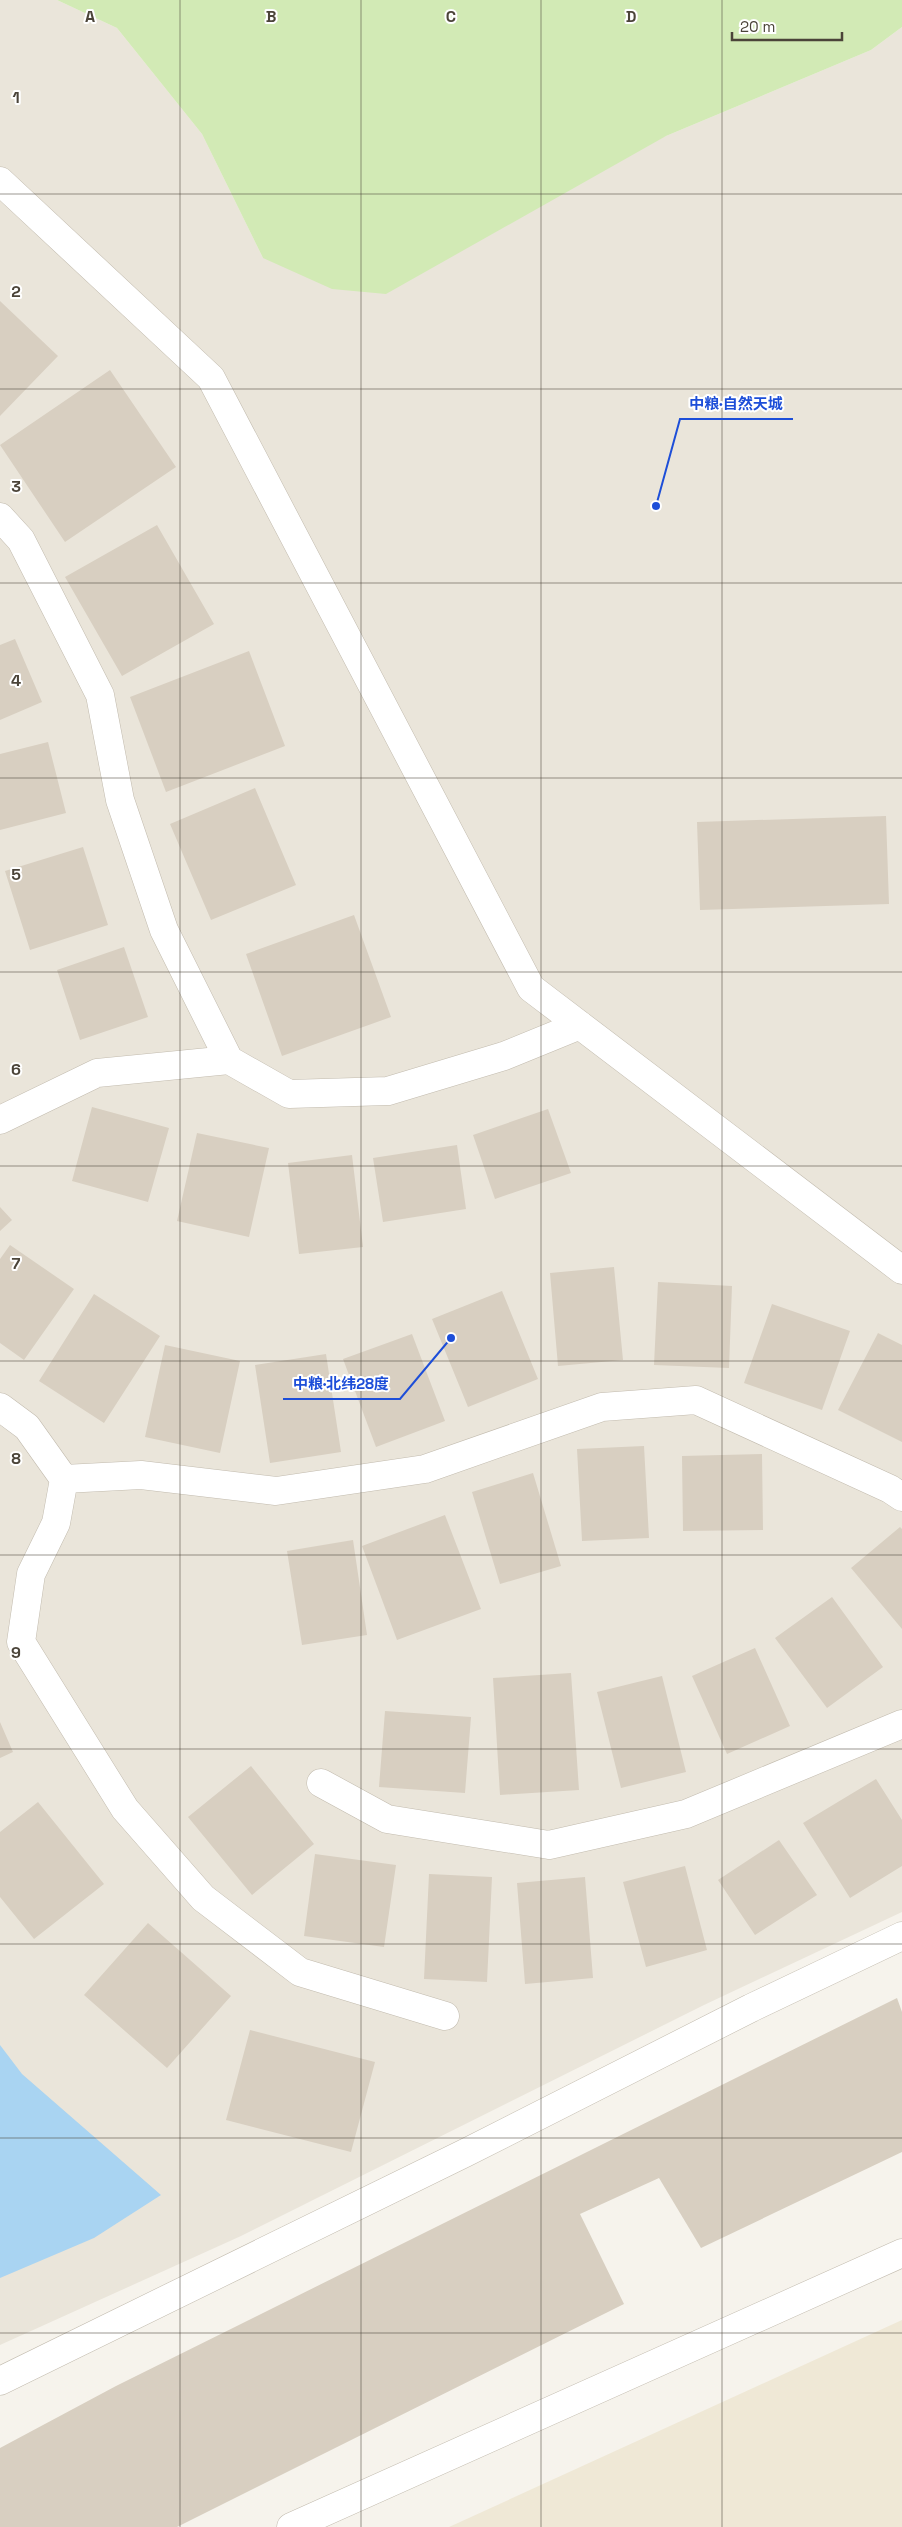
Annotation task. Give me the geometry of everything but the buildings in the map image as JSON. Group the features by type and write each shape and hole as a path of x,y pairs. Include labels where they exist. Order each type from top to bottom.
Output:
{"street":[{"path":"0,181 211,378 531,988 902,1270"},
{"path":"0,517 21,540 100,695 120,800 164,930 229,1060 289,1094 388,1091 504,1056 580,1025"},
{"path":"0,1120 97,1073 229,1060"},
{"path":"64,1479 141,1475 276,1491 425,1469 602,1407 696,1400 890,1489 902,1497"},
{"path":"0,1407 27,1427 64,1479 56,1523 31,1574 21,1642 125,1809 203,1898 300,1972 445,2016"},
{"path":"321,1783 387,1819 549,1845 686,1814 902,1724"},
{"path":"0,2381 464,2153 751,2008 902,1936"},
{"path":"291,2527 902,2253"}],"shaded area":[{"path":"0,0 57,0 117,28 202,134 263,258 666,136 871,50 902,27 902,1912 704,2005 241,2236 0,2345"},
{"path":"902,2320 902,2527 449,2527"}],"green space":[{"path":"57,0 902,0 902,27 871,50 666,136 386,294 332,289 263,258 202,134 117,28"}],"water":[{"path":"0,2045 22,2074 161,2195 94,2238 0,2278"}],"place":[{"name":"中粮·自然天城","path":"656,506"},
{"name":"中粮·北纬28度","path":"451,1338"}]}
